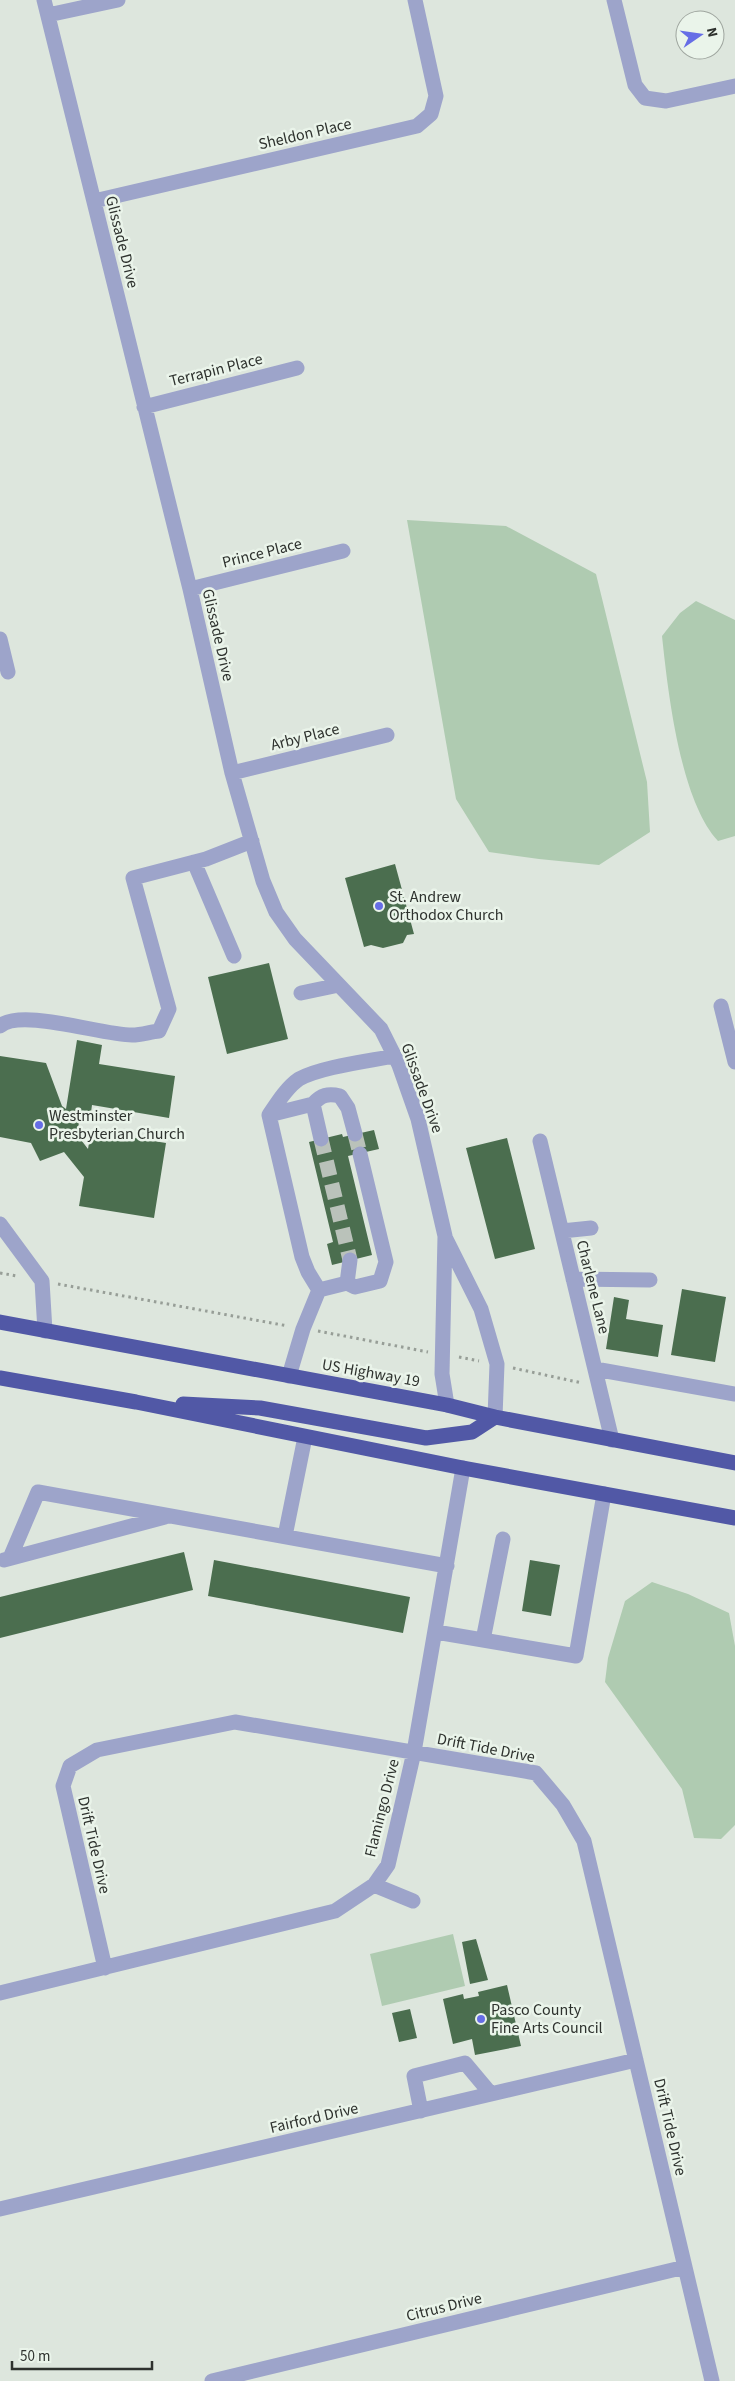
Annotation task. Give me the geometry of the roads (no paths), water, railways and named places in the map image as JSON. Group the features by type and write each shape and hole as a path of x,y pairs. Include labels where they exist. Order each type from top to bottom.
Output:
{"highway":[{"name":"US Highway 19","path":"0,1322 446,1405 495,1417 735,1463"},
{"path":"0,1378 136,1402 463,1468 735,1518"},
{"path":"136,1402 260,1408 426,1438 472,1432 495,1417"}],"street":[{"name":"Glissade Drive","path":"44,0 190,589 232,773 263,881 276,912 295,939 381,1029 394,1056 418,1119 445,1236 481,1309 497,1364 495,1417"},
{"path":"48,15 118,0"},
{"name":"Sheldon Place","path":"94,200 417,126 430,114 436,96 415,0"},
{"path":"614,0 632,76 635,85 645,98 666,102 735,86"},
{"name":"Terrapin Place","path":"144,406 296,368"},
{"name":"Prince Place","path":"190,589 343,552"},
{"path":"0,639 8,672"},
{"name":"Arby Place","path":"232,773 387,735"},
{"path":"0,1026 6,1021 24,1019 131,1035 159,1032 169,1009 133,878 194,862 252,840"},
{"path":"194,862 234,956"},
{"path":"300,993 339,984"},
{"path":"721,1006 735,1062"},
{"path":"319,1290 308,1272 302,1257 269,1115 280,1098 299,1079 324,1071 394,1056"},
{"path":"269,1115 312,1104 319,1097 331,1094 340,1096 348,1108 355,1134"},
{"path":"312,1104 321,1138"},
{"name":"Charlene Lane","path":"540,1142 612,1440"},
{"path":"319,1290 347,1283 355,1287 380,1281 386,1262 360,1154"},
{"path":"0,1224 42,1281 45,1331"},
{"path":"562,1231 591,1228"},
{"name":"Glissade Drive","path":"445,1236 444,1355 442,1374 446,1405"},
{"path":"347,1283 350,1260"},
{"path":"573,1279 650,1280"},
{"path":"289,1376 303,1328 319,1290"},
{"path":"595,1369 735,1394"},
{"path":"285,1536 305,1437"},
{"name":"Flamingo Drive","path":"0,1993 335,1911 374,1885 388,1865 414,1752 463,1468"},
{"path":"5,1560 38,1492 447,1566"},
{"path":"436,1632 576,1656 604,1494"},
{"path":"5,1560 170,1516"},
{"path":"483,1640 502,1539"},
{"name":"Drift Tide Drive","path":"105,1968 63,1786 70,1766 97,1750 235,1722 536,1773 563,1805 584,1841 712,2381"},
{"path":"374,1885 413,1901"},
{"name":"Fairford Drive","path":"0,2209 636,2060"},
{"path":"422,2110 414,2076 465,2064 491,2094"},
{"name":"Citrus Drive","path":"212,2381 685,2267"}],"tunnel":[{"path":"355,1134 360,1154"},
{"path":"321,1139 350,1260"}],"place":[{"name":"St. Andrew Orthodox Church","path":"379,906"},
{"name":"Westminster Presbyterian Church","path":"39,1125"},
{"name":"Pasco County Fine Arts Council","path":"481,2019"}]}
